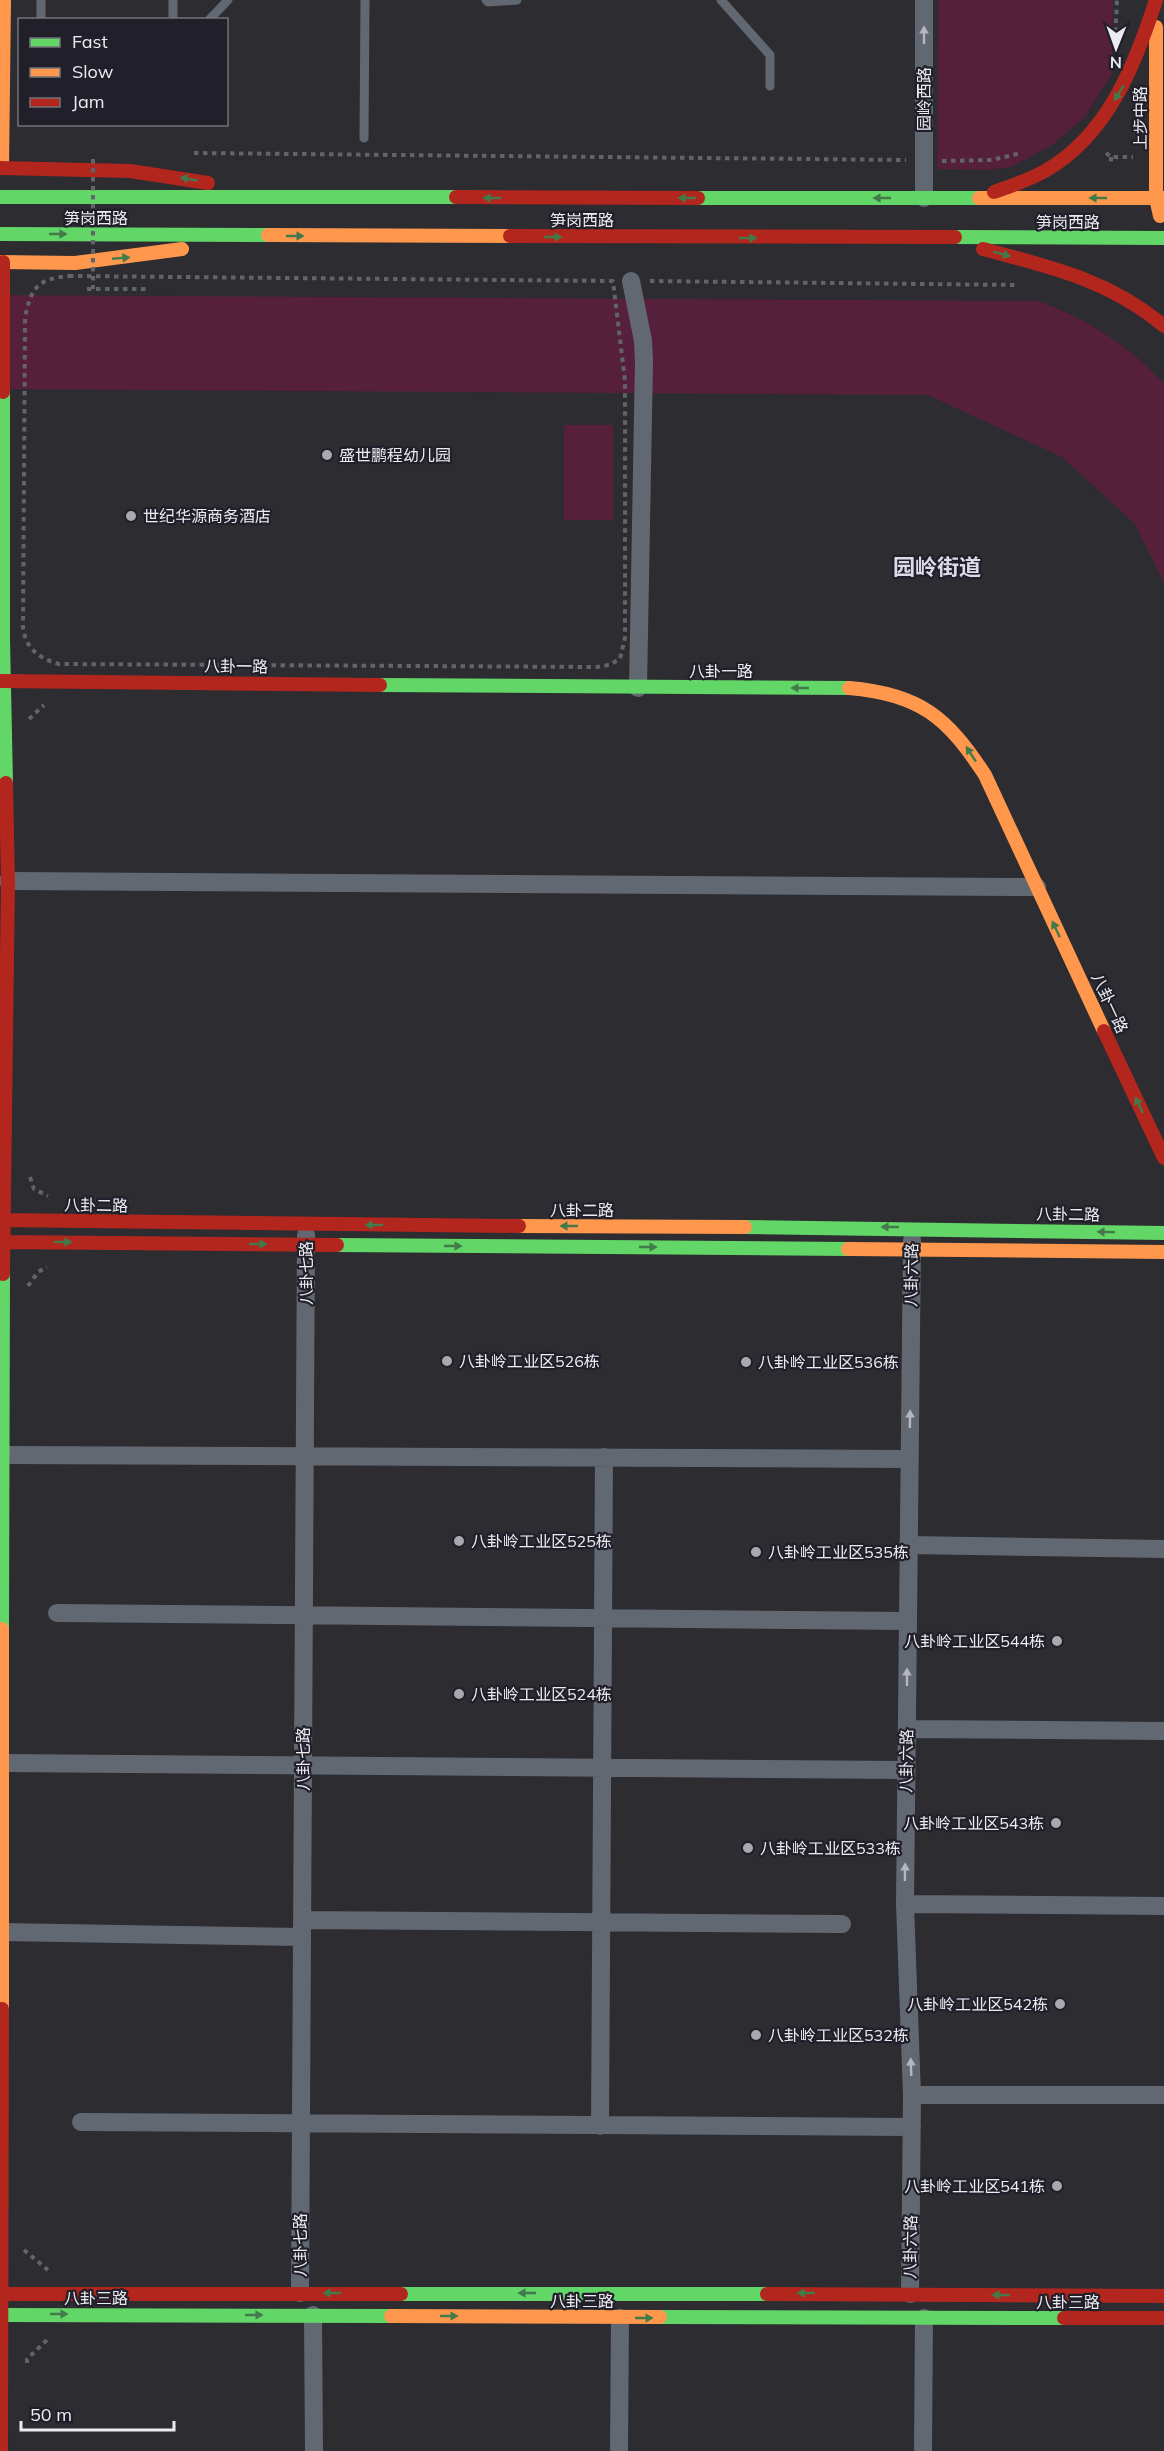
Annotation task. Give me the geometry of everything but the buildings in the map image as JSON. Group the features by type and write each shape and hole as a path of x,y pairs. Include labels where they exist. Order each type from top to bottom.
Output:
{"street":[{"path":"4,0 1,168 142,172 192,179 266,197"},
{"name":"园岭西路","path":"924,0 924,198"},
{"path":"977,198 1048,169 1068,155 1094,129 1120,93 1131,72 1142,47 1156,0"},
{"name":"上步中路","path":"1156,0 1160,198 1164,237"},
{"name":"笋岗西路","path":"0,197 977,198 1009,203 1160,198"},
{"name":"笋岗西路","path":"0,234 945,239 1009,233 1164,237"},
{"path":"1,2451 2,1220 8,881 2,681 2,262 75,263 133,257 259,235"},
{"path":"945,239 1086,277 1120,293 1155,317 1164,326"},
{"path":"630,281 642,332 644,361 638,688"},
{"name":"八卦一路","path":"2,681 870,689 898,695 924,706 946,723 968,747 985,775 1164,1158"},
{"path":"8,881 1037,887"},
{"name":"八卦二路","path":"2,1220 306,1225 912,1228 1164,1233"},
{"name":"八卦七路","path":"300,2293 306,1225"},
{"name":"八卦六路","path":"910,2294 912,2095 905,1904 912,1228"},
{"path":"2,1242 1164,1252"},
{"path":"3,1455 909,1459"},
{"path":"600,2126 604,1768 604,1457"},
{"path":"908,1545 1164,1549"},
{"path":"57,1612 908,1621"},
{"path":"907,1729 1164,1731"},
{"path":"2,1763 906,1770"},
{"path":"905,1904 1164,1906"},
{"path":"1,1932 602,1922 842,1924"},
{"path":"912,2095 1164,2095"},
{"path":"81,2122 912,2127"},
{"name":"八卦三路","path":"0,2294 1164,2296"},
{"name":"八卦三路","path":"0,2315 1164,2318"},
{"path":"313,2315 314,2451"},
{"path":"619,2451 620,2318"},
{"path":"923,2451 924,2318"}],"lane":[{"path":"41,0 41,18"},
{"path":"173,0 173,18"},
{"path":"210,18 228,0"},
{"path":"364,138 365,0"},
{"path":"486,0 497,2 517,0"},
{"path":"721,0 770,55 770,86"}],"path":[{"path":"1114,45 1117,0"},
{"path":"185,153 916,160"},
{"path":"935,161 992,160 1024,153"},
{"path":"1111,165 1111,157 1133,157"},
{"path":"93,159 93,289 147,289"},
{"path":"39,285 53,278 69,276 1019,285"},
{"path":"26,1292 29,1281 48,1266"},
{"path":"24,2250 53,2275"}],"shaded area":[{"path":"938,0 1113,0 1112,73 1085,117 1052,145 1011,167 984,170 937,169"},
{"path":"0,295 1038,301 1073,316 1106,335 1137,358 1164,384 1164,583 1135,524 1062,457 928,395 0,389"},
{"path":"564,425 613,425 613,520 564,520"}],"traffic: fast":[{"path":"0,197 456,197"},
{"path":"698,198 979,198"},
{"path":"0,234 268,235"},
{"path":"955,237 1164,238"},
{"path":"3,392 3,639 6,783"},
{"path":"380,685 849,688"},
{"path":"745,1227 1164,1233"},
{"path":"337,1245 848,1249"},
{"path":"2,1629 3,1274"},
{"path":"401,2294 767,2294"},
{"path":"0,2315 391,2316"},
{"path":"660,2317 1064,2318"}],"traffic: slow":[{"path":"2,168 4,0"},
{"path":"1156,27 1156,198 1160,216"},
{"path":"979,198 1164,198"},
{"path":"268,235 510,236"},
{"path":"0,262 75,263 182,249"},
{"path":"849,688 874,691 913,703 944,724 971,755 985,775 1104,1031"},
{"path":"519,1226 745,1227"},
{"path":"848,1249 1164,1252"},
{"path":"2,1629 2,2009"},
{"path":"391,2316 660,2317"}],"traffic: jam":[{"path":"994,192 1045,171 1067,156 1086,138 1102,118 1128,73 1156,0"},
{"path":"0,168 130,171 208,183"},
{"path":"456,197 698,198"},
{"path":"510,236 955,237"},
{"path":"983,249 1055,269 1101,286 1143,310 1164,326"},
{"path":"3,262 3,392"},
{"path":"0,681 380,685"},
{"path":"3,1274 8,881 6,783"},
{"path":"1104,1031 1164,1158"},
{"path":"0,1220 519,1226"},
{"path":"0,1242 337,1245"},
{"path":"1,2451 2,2009"},
{"path":"0,2294 401,2294"},
{"path":"767,2294 1164,2296"},
{"path":"1064,2318 1164,2318"}],"place":[{"name":"盛世鹏程幼儿园","path":"327,455"},
{"name":"世纪华源商务酒店","path":"131,516"},
{"name":"八卦岭工业区526栋","path":"447,1361"},
{"name":"八卦岭工业区536栋","path":"746,1362"},
{"name":"八卦岭工业区525栋","path":"459,1541"},
{"name":"八卦岭工业区535栋","path":"756,1552"},
{"name":"八卦岭工业区544栋","path":"1057,1641"},
{"name":"八卦岭工业区524栋","path":"459,1694"},
{"name":"八卦岭工业区543栋","path":"1056,1823"},
{"name":"八卦岭工业区533栋","path":"748,1848"},
{"name":"八卦岭工业区542栋","path":"1060,2004"},
{"name":"八卦岭工业区532栋","path":"756,2035"},
{"name":"八卦岭工业区541栋","path":"1057,2186"}],"district":[{"name":"园岭街道","path":"937,567"}]}
